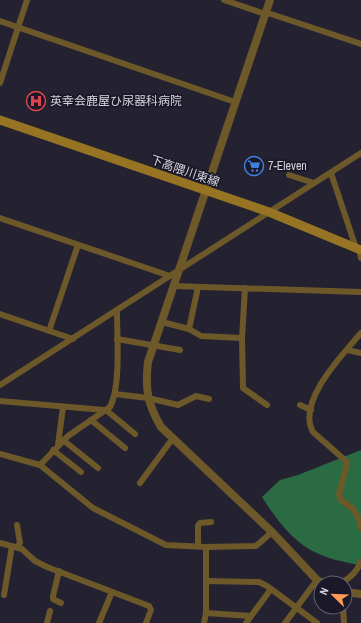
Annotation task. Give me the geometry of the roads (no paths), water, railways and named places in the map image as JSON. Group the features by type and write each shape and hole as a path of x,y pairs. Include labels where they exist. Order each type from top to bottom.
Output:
{"main road":[{"name":"下高隈川東線","path":"0,120 269,212 359,252"}],"street":[{"path":"0,83 27,0"},
{"path":"224,0 361,44"},
{"path":"270,0 148,362 146,383 152,412 161,427 272,532 313,575"},
{"path":"0,21 235,102"},
{"path":"0,385 361,153"},
{"path":"331,173 359,252"},
{"path":"289,174 314,183"},
{"path":"0,218 170,276"},
{"path":"49,331 78,245"},
{"path":"174,286 361,292"},
{"path":"189,329 198,287"},
{"path":"245,288 242,338 242,388 267,405"},
{"path":"40,464 63,440 110,407 115,394 117,311"},
{"path":"0,314 73,339"},
{"path":"162,322 189,329 201,336 242,338"},
{"path":"361,333 323,378 310,410 310,427 313,432 347,464 339,494 341,500 353,509 359,519 361,528"},
{"path":"117,339 180,350"},
{"path":"347,350 361,353"},
{"path":"115,394 148,398 178,404 196,396 209,399"},
{"path":"0,401 105,410 135,434"},
{"path":"300,405 310,410"},
{"path":"58,445 63,407"},
{"path":"91,420 125,448"},
{"path":"140,483 173,438"},
{"path":"63,440 98,468"},
{"path":"53,450 81,472"},
{"path":"0,454 40,464 93,508 166,545 206,547 256,546 272,532"},
{"path":"198,546 198,526 200,523 211,522"},
{"path":"4,595 14,547 20,543 17,525"},
{"path":"0,544 22,548 35,561 59,572 148,606 151,610 146,623"},
{"path":"204,623 206,613 206,547"},
{"path":"353,575 358,569 361,561"},
{"path":"59,572 53,599 61,603"},
{"path":"206,581 259,582 271,589 317,623"},
{"path":"246,623 271,589"},
{"path":"285,623 296,608 313,590"},
{"path":"100,623 112,592"},
{"path":"47,623 50,611"},
{"path":"206,613 251,616"}],"place":[{"name":"英幸会鹿屋ひ尿器科病院","path":"36,101"},
{"name":"7-Eleven","path":"254,166"}]}
